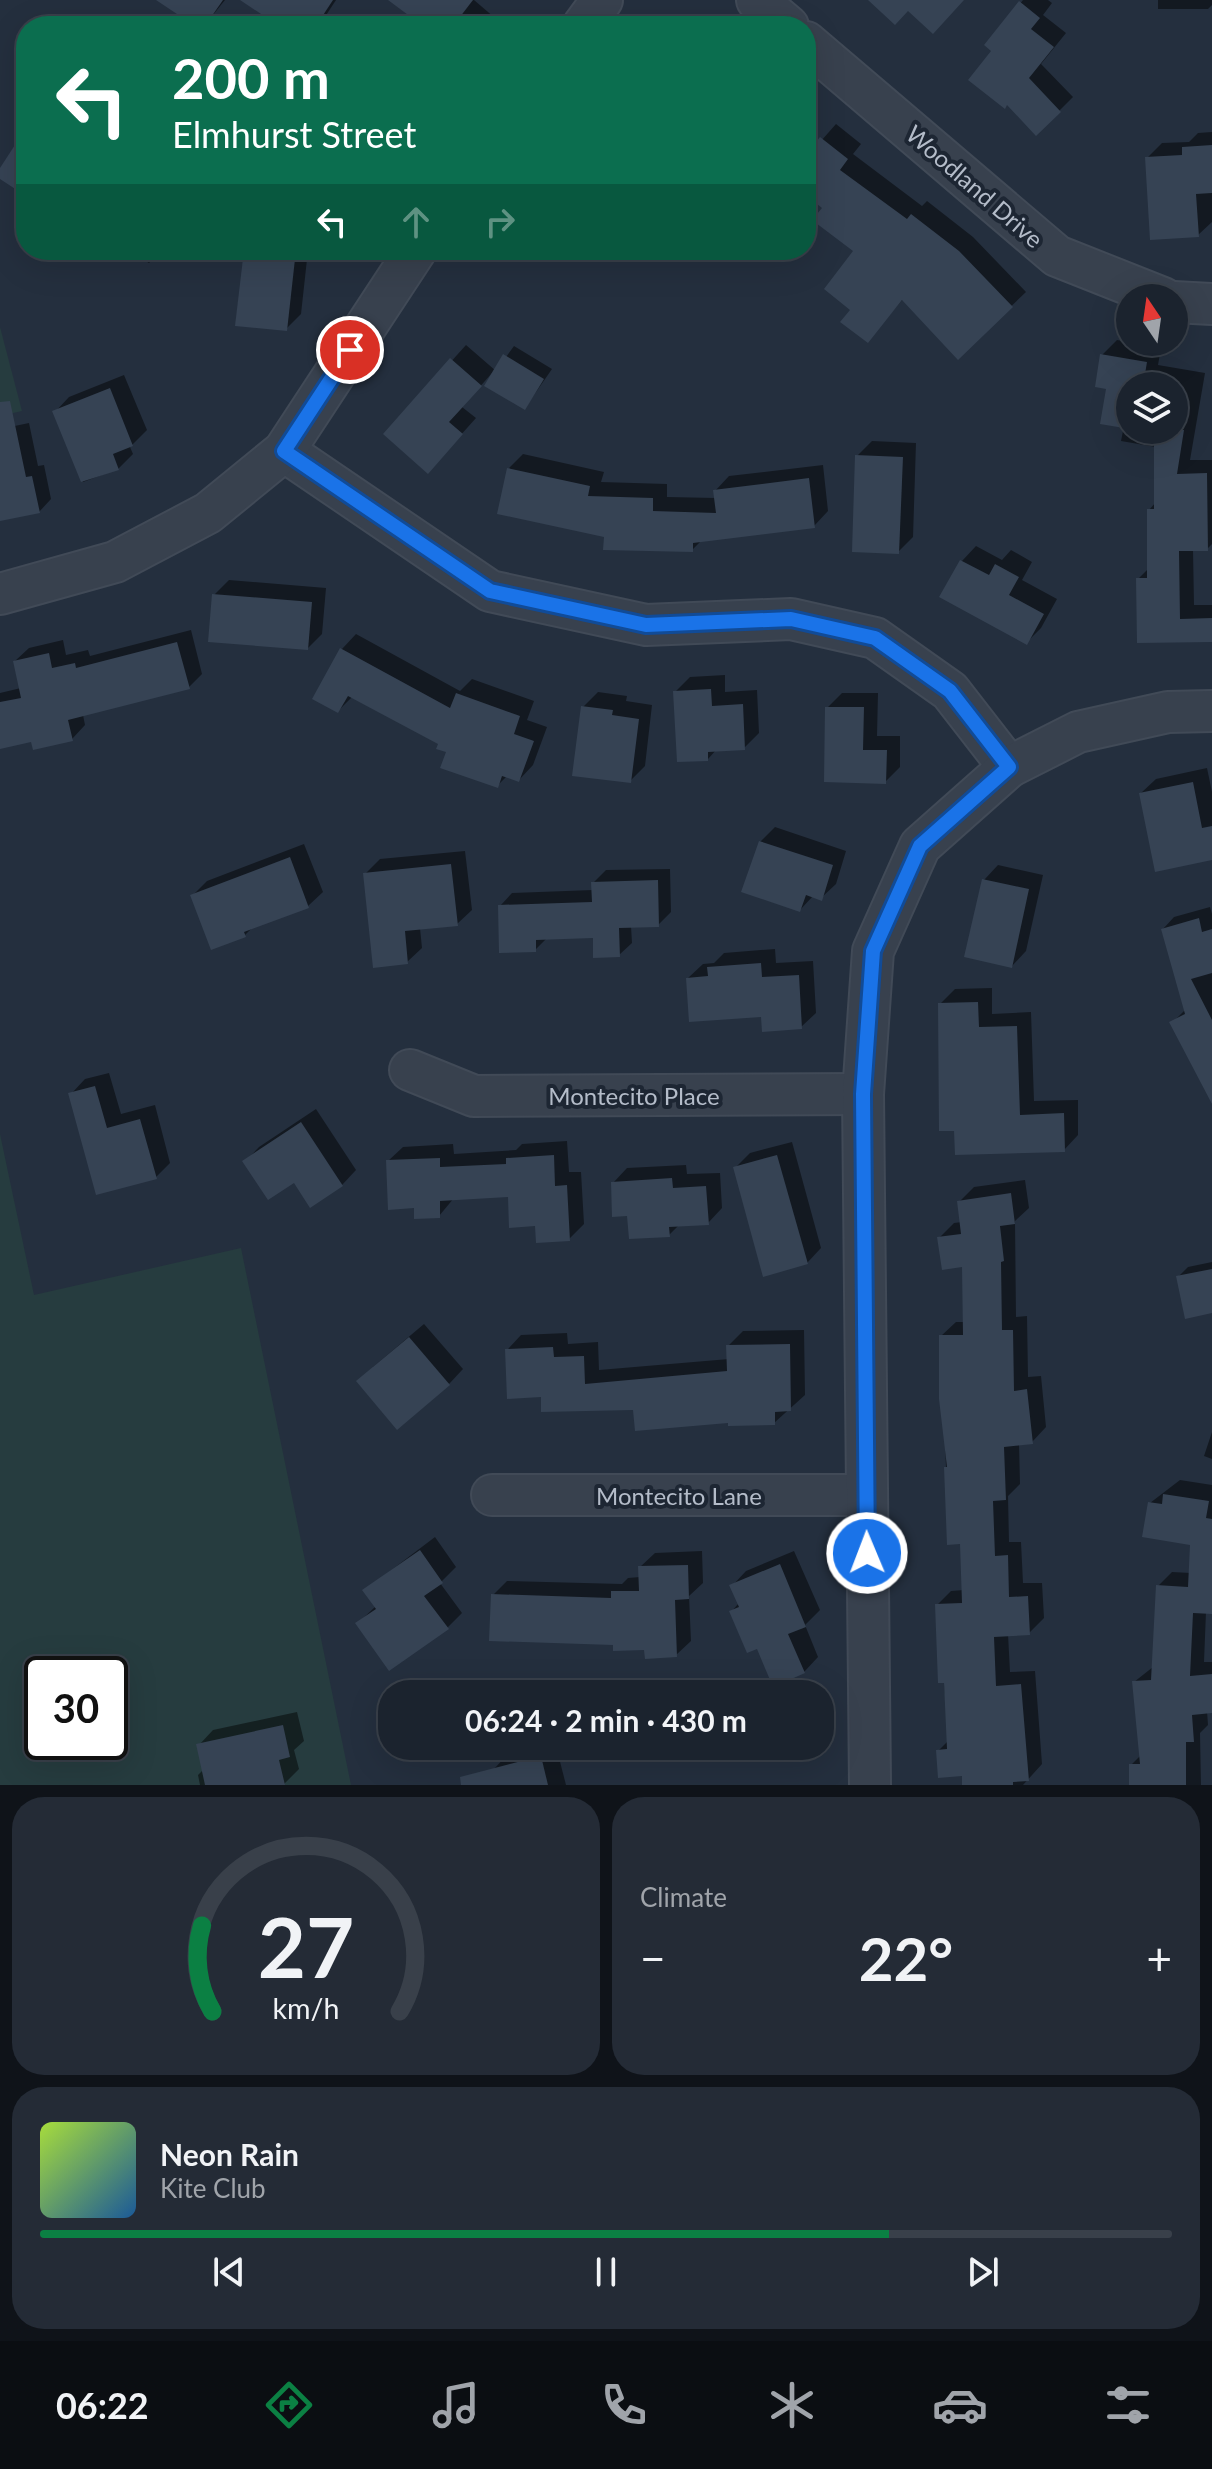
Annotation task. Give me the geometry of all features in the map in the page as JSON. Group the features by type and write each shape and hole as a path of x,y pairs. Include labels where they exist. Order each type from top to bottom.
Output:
{"street":[{"path":"757,0 776,16"},
{"name":"Woodland Drive","path":"816,51 1057,256 1128,284"},
{"path":"0,594 115,562 208,513 284,451 409,260"},
{"path":"1188,303 1212,304"},
{"path":"284,451 490,591 646,625 791,619 875,638 950,691 1009,767"},
{"path":"870,1785 863,1094 873,951 920,846 1009,767 1078,732 1168,712 1212,711"},
{"name":"Montecito Place","path":"410,1070 474,1096 863,1094"},
{"name":"Montecito Lane","path":"492,1495 866,1495"}],"green space":[{"path":"0,327 22,411 0,416"},
{"path":"0,1134 34,1295 241,1248 351,1785 0,1785"}],"building":[{"path":"156,0 223,0 212,16 180,16"},
{"path":"240,0 333,0 323,16 264,16"},
{"path":"388,0 473,0 461,16 410,16"},
{"path":"868,0 964,0 933,34 908,11 895,25"},
{"path":"1019,1 1040,18 1031,29 1054,47 1029,78 1061,112 1036,136 1007,105 1005,109 968,80 991,51 984,45"},
{"path":"820,137 848,159 840,170 907,219 911,214 959,251 1013,307 958,360 902,300 868,343 840,322 850,310 824,289 853,251 816,223 816,215 822,208 816,203 816,142"},
{"path":"16,143 16,189 0,179 0,168"},
{"path":"1212,145 1212,193 1196,194 1199,237 1150,240 1145,157 1182,155 1182,147"},
{"path":"243,260 295,260 287,331 235,326"},
{"path":"503,354 544,379 525,410 484,386"},
{"path":"1100,354 1147,362 1145,372 1116,372 1116,427 1100,424 1106,389 1095,387"},
{"path":"450,358 482,386 449,422 463,434 428,474 383,434"},
{"path":"110,388 133,446 113,454 119,470 81,482 52,411"},
{"path":"10,401 26,477 32,476 40,513 0,521 0,402"},
{"path":"1154,444 1182,444 1177,474 1207,473 1208,551 1179,551 1180,619 1212,618 1212,642 1137,643 1136,578 1147,578 1147,509 1154,509"},
{"path":"855,455 903,457 899,554 852,552"},
{"path":"507,468 590,486 588,496 653,498 653,511 716,513 713,490 809,478 815,528 693,543 693,552 603,550 604,537 497,514"},
{"path":"960,560 989,575 995,564 1019,577 1009,595 1044,614 1027,645 939,597"},
{"path":"212,594 312,602 308,650 208,642"},
{"path":"177,642 190,689 68,720 73,741 33,750 31,742 0,749 0,702 21,698 13,661 49,653 52,668 75,663 76,668"},
{"path":"340,648 450,708 456,693 520,716 514,734 534,741 519,782 502,776 498,788 440,768 446,752 436,749 438,744 348,696 338,713 312,699"},
{"path":"711,689 712,706 743,704 745,750 708,752 708,761 677,762 673,691"},
{"path":"581,706 613,710 612,715 639,719 631,783 572,776"},
{"path":"825,707 864,707 863,750 887,750 886,784 824,782"},
{"path":"1193,782 1202,828 1212,826 1212,860 1155,872 1139,793"},
{"path":"759,841 833,865 822,901 806,895 800,912 741,892"},
{"path":"290,857 309,908 244,932 246,937 211,950 190,895"},
{"path":"451,864 458,926 405,931 408,964 373,968 363,873"},
{"path":"982,879 1029,889 1012,968 964,957"},
{"path":"658,880 659,927 619,928 620,957 593,958 593,938 536,940 536,952 499,953 498,905 592,902 591,882"},
{"path":"1199,918 1202,932 1212,929 1212,973 1191,979 1212,1020 1212,1104 1169,1022 1185,1014 1161,929"},
{"path":"761,963 762,977 799,975 802,1029 762,1032 761,1017 689,1022 686,978 708,976 707,967"},
{"path":"978,1002 979,1027 1017,1026 1020,1115 1064,1113 1065,1152 955,1155 954,1131 939,1131 938,1003"},
{"path":"95,1086 107,1128 140,1119 157,1179 96,1195 68,1093"},
{"path":"301,1122 343,1186 310,1208 294,1183 268,1200 242,1161"},
{"path":"554,1155 555,1186 567,1185 570,1241 536,1243 535,1226 509,1228 508,1197 440,1201 440,1218 414,1219 414,1208 388,1210 386,1160 440,1158 440,1167 506,1164 506,1158"},
{"path":"777,1155 808,1264 763,1277 733,1167"},
{"path":"672,1178 673,1188 706,1186 709,1225 669,1227 670,1237 629,1239 627,1216 612,1217 611,1182"},
{"path":"1011,1193 1015,1224 1000,1226 1004,1261 1001,1262 1002,1330 1013,1330 1014,1391 1027,1389 1033,1444 1004,1447 1006,1500 993,1501 995,1556 1008,1555 1009,1597 1028,1596 1030,1635 994,1637 996,1686 1021,1684 1029,1781 1013,1782 1013,1785 962,1785 962,1776 938,1778 936,1750 947,1749 944,1683 938,1683 935,1604 962,1603 960,1544 947,1545 944,1467 947,1467 939,1399 939,1335 963,1335 962,1267 942,1270 937,1237 961,1234 957,1201"},
{"path":"1212,1269 1212,1313 1185,1319 1176,1276"},
{"path":"409,1337 450,1385 397,1430 356,1381"},
{"path":"790,1344 791,1411 775,1412 775,1425 728,1426 728,1423 635,1431 633,1410 541,1412 541,1397 507,1399 505,1349 553,1347 554,1357 584,1356 585,1384 727,1371 726,1345"},
{"path":"1163,1494 1209,1501 1206,1518 1212,1519 1212,1614 1193,1613 1190,1676 1212,1674 1212,1713 1192,1715 1194,1742 1186,1742 1186,1785 1129,1785 1129,1764 1140,1764 1132,1681 1151,1680 1156,1585 1188,1587 1190,1545 1142,1537 1148,1502 1162,1504"},
{"path":"420,1550 443,1583 424,1596 449,1629 389,1671 355,1623 376,1609 362,1590"},
{"path":"780,1564 806,1627 788,1634 805,1673 789,1680 770,1680 757,1649 747,1653 729,1611 739,1607 729,1585"},
{"path":"688,1565 689,1599 675,1600 677,1657 645,1659 644,1650 613,1651 613,1645 489,1641 491,1594 611,1598 611,1591 639,1591 638,1566"},
{"path":"283,1725 290,1757 279,1760 285,1785 205,1785 196,1744"},
{"path":"526,1760 542,1760 548,1785 461,1785 460,1777"}],"route":[{"path":"350,350 284,451 490,591 646,625 791,619 875,638 950,691 1009,767 920,846 873,951 863,1094 867,1553"}]}
